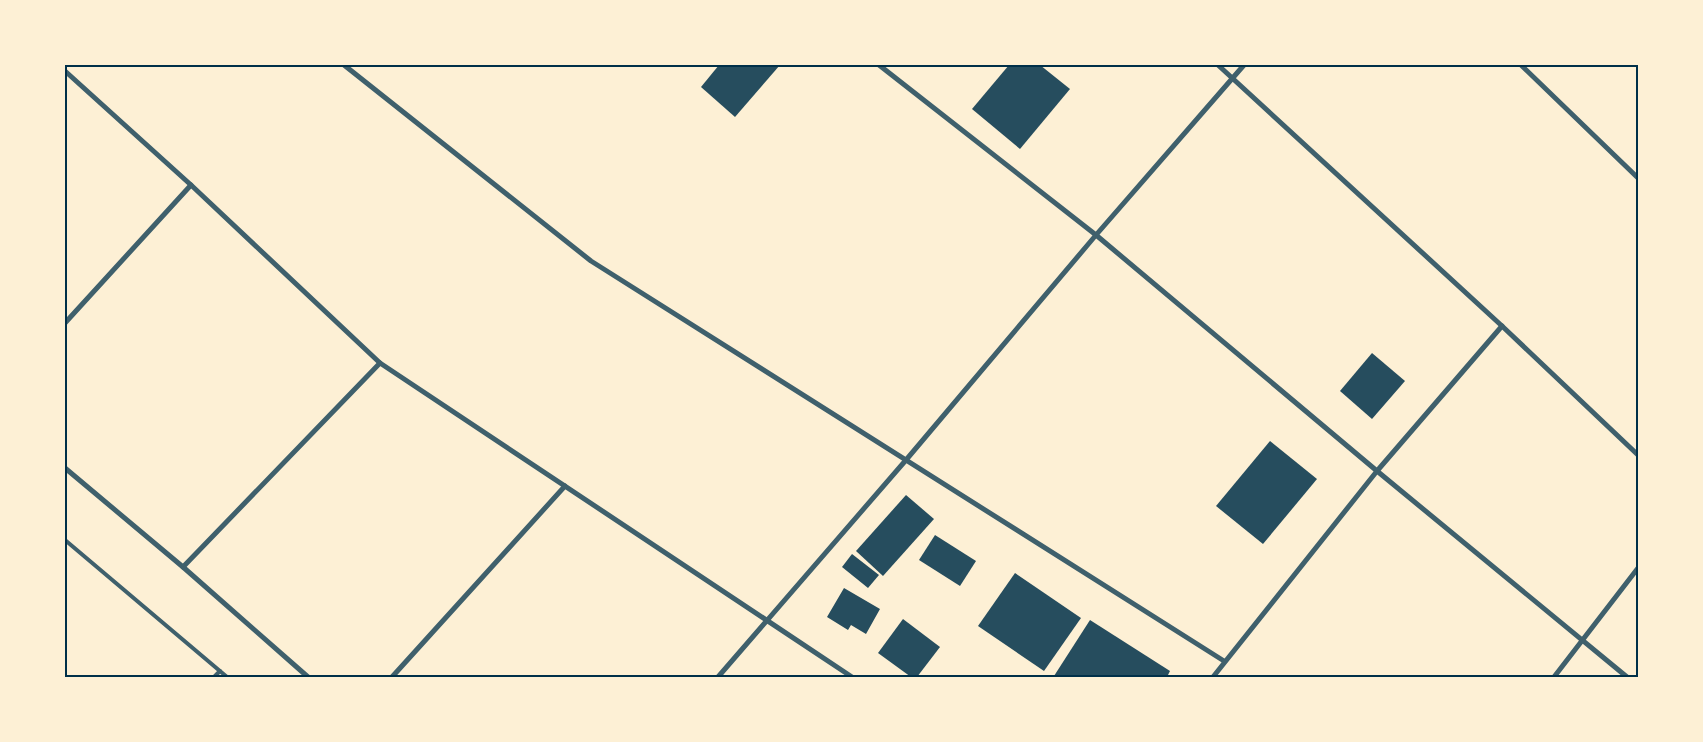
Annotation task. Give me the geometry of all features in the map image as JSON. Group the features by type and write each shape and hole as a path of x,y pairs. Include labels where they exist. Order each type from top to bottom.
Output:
{"street":[{"path":"344,65 591,261 1224,661"},
{"path":"880,65 1096,235 1377,471 1627,677"},
{"path":"1218,65 1502,326 1638,455"},
{"path":"718,677 1244,65"},
{"path":"1521,65 1638,178"},
{"path":"65,70 191,185 380,363 852,677"},
{"path":"65,323 191,185"},
{"path":"1213,677 1377,471 1502,326"},
{"path":"183,567 380,363"},
{"path":"65,468 183,567 308,677"},
{"path":"392,677 565,486"},
{"path":"1554,677 1582,638 1638,568"}],"lane":[{"path":"65,540 227,677"},
{"path":"214,677 220,671"}],"building":[{"path":"719,65 780,65 735,117 701,87"},
{"path":"1009,65 1040,65 1070,89 1020,149 972,109"},
{"path":"1372,353 1405,381 1372,419 1340,391"},
{"path":"1270,441 1317,479 1263,544 1216,506"},
{"path":"906,495 934,519 883,576 856,551"},
{"path":"935,535 976,561 960,586 919,560"},
{"path":"852,554 879,575 868,588 842,567"},
{"path":"1015,573 1081,618 1044,671 978,626"},
{"path":"844,588 880,609 866,634 851,625 848,630 827,617"},
{"path":"903,619 940,647 917,677 911,677 878,653"},
{"path":"1090,620 1170,671 1167,677 1054,676"}]}
